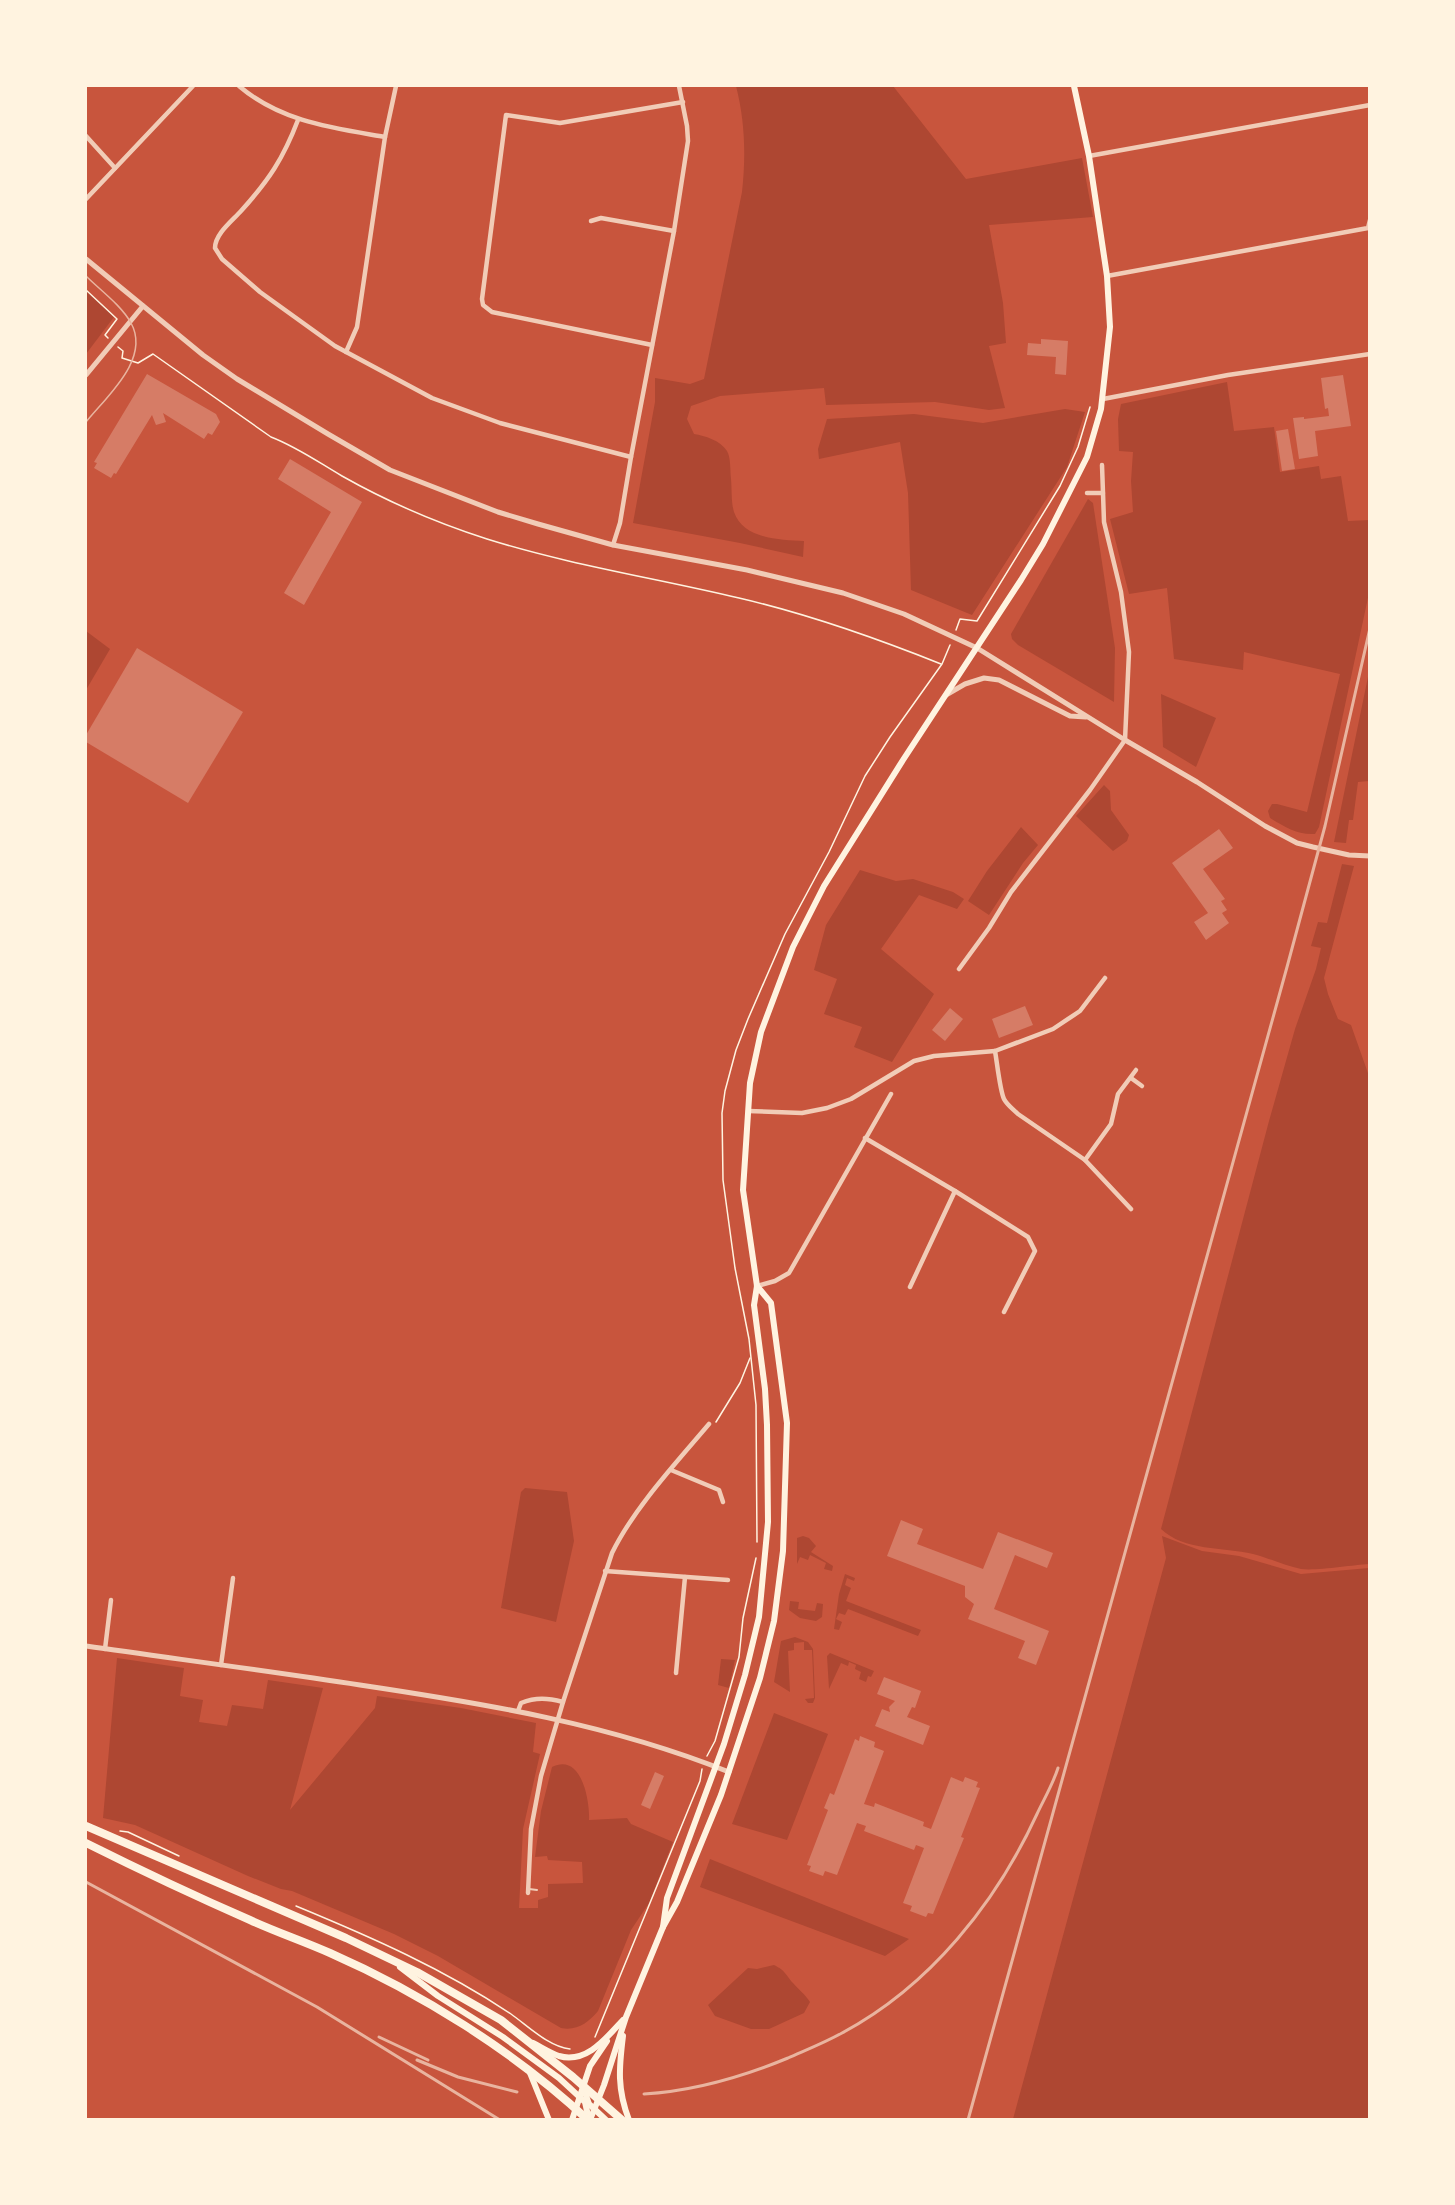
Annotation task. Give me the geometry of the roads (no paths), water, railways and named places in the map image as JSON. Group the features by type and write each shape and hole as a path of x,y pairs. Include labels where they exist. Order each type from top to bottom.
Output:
{"highway":[{"path":"86,1826 346,1938 469,2001 525,2039 583,2085 622,2120"},
{"path":"86,1843 250,1920 331,1953 398,1987 456,2021 529,2071 589,2120"}],"main road":[{"path":"663,1928 667,1898 724,1744 754,1642 759,1617 768,1522 767,1425 764,1378 754,1305 757,1286 742,1190 750,1083 761,1032 793,948 824,886 1043,544 1083,467 1095,433 1103,399 1110,327 1107,276 1089,156 1074,86"},
{"path":"589,2120 626,2017 663,1928 677,1902 729,1772 760,1678 774,1621 786,1512 787,1423 771,1303 757,1286"},
{"path":"393,1961 438,1995 539,2062 579,2096 587,2107 589,2120"},
{"path":"525,2039 559,2056 583,2055 597,2046 626,2017"},
{"path":"572,2120 583,2085 597,2055 626,2017"},
{"path":"626,2017 620,2062 620,2091 629,2120"},
{"path":"529,2071 549,2120"},
{"path":"583,2085 586,2097 594,2109 606,2120"}],"street":[{"path":"86,199 193,86"},
{"path":"239,86 271,107 298,120 386,137"},
{"path":"346,352 357,327 396,86"},
{"path":"613,545 620,523 674,231 688,141 679,86"},
{"path":"652,345 492,312 483,305 482,298 506,115 560,123 683,102"},
{"path":"1089,156 1370,105"},
{"path":"298,120 276,168 255,196 217,238 215,248 222,259 260,292 346,352 432,398 500,423 631,457"},
{"path":"86,136 116,168"},
{"path":"591,220 601,218 674,231"},
{"path":"1107,276 1368,228 1370,220"},
{"path":"86,259 203,355 237,379 390,470 498,512 613,545 747,570 843,593 904,614 977,648 1197,782 1264,826 1297,843 1349,855 1370,856"},
{"path":"86,375 143,306"},
{"path":"1103,399 1228,375 1370,354"},
{"path":"959,969 989,928 1011,892 1090,790 1125,740 1128,641 1121,592 1104,522 1102,465"},
{"path":"1087,492 1103,493"},
{"path":"945,696 965,684 984,678 999,680 1070,717 1087,717"},
{"path":"748,1112 802,1113 827,1108 851,1099 914,1061 934,1056 995,1051 1053,1029 1070,1019 1092,997 1105,978"},
{"path":"995,1051 1004,1099 1018,1114 1085,1160 1131,1209"},
{"path":"1085,1160 1111,1124 1118,1094 1136,1070"},
{"path":"1131,1078 1142,1086"},
{"path":"757,1286 775,1281 789,1273 891,1094"},
{"path":"865,1138 1028,1237 1035,1251 1004,1312"},
{"path":"910,1287 955,1191"},
{"path":"528,1891 533,1814 541,1776 605,1571 619,1539 709,1424"},
{"path":"671,1470 719,1490 723,1502"},
{"path":"605,1571 728,1580"},
{"path":"676,1673 685,1577"},
{"path":"221,1665 233,1578"},
{"path":"105,1649 111,1600"},
{"path":"86,1646 465,1701 558,1718 603,1729 729,1772"},
{"path":"518,1711 521,1703 534,1699 563,1702"}],"lane":[{"path":"528,1891 537,1890"}],"tram line":[{"path":"86,276 122,310 131,323 136,337 131,364 124,377 86,422"}],"railway":[{"path":"968,2120 1325,826 1370,628"},
{"path":"644,2094 699,2086 771,2065 842,2033 874,2014 904,1991 932,1967 957,1939 1002,1879 1051,1786 1058,1768"},
{"path":"86,1882 317,2007 500,2120"},
{"path":"379,2037 428,2060"},
{"path":"417,2060 458,2077 517,2092"}]}
